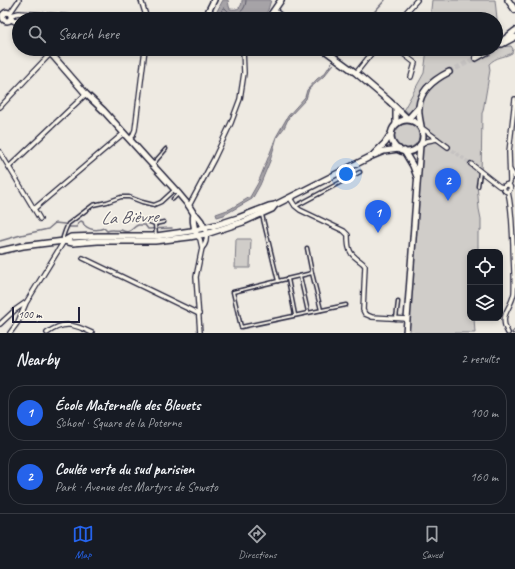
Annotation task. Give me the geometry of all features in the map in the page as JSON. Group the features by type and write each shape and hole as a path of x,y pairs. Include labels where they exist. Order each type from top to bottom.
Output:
{"main road":[{"path":"208,12 214,0"},
{"path":"274,11 281,0"},
{"path":"508,0 515,10"},
{"path":"2,18 9,21 11,16"},
{"path":"503,41 515,31"},
{"path":"503,44 515,37"},
{"path":"53,56 86,94 130,139 189,206 197,216 201,232"},
{"path":"332,56 389,101 408,119 416,122 422,128"},
{"path":"476,58 480,56"},
{"path":"64,241 71,237 156,236 201,232 275,205 372,156 384,152 401,150 410,152 420,145 423,139 419,107 421,97 433,82 449,72"},
{"path":"372,156 381,148 392,133 396,124 408,119 419,107"},
{"path":"396,108 396,124"},
{"path":"392,133 395,146 401,150 413,166 418,179"},
{"path":"406,333 420,145"},
{"path":"0,251 23,246 64,241 73,243 98,241 168,240 243,222 272,209 275,205"},
{"path":"194,214 194,222 201,232"}],"street":[{"path":"13,12 19,0"},
{"path":"141,0 145,12"},
{"path":"406,12 417,0"},
{"path":"0,107 45,56"},
{"path":"130,139 135,130 144,56"},
{"path":"189,206 217,153 240,99 244,73 243,56"},
{"path":"356,74 370,56"},
{"path":"406,56 415,63 412,77"},
{"path":"9,167 86,94"},
{"path":"508,331 504,319 514,294 515,275 508,192 510,188 508,185 510,182 509,152 515,99"},
{"path":"422,128 448,147"},
{"path":"34,209 124,133"},
{"path":"420,145 427,141 437,139"},
{"path":"0,152 40,219"},
{"path":"471,164 499,186 503,187 504,191 508,192"},
{"path":"510,170 515,178"},
{"path":"503,187 508,185"},
{"path":"290,198 300,210 344,231 348,235 348,245 351,253 366,266 363,310 365,314 372,317 407,320"},
{"path":"201,232 207,238 202,248"},
{"path":"200,333 196,277 202,248 201,232"},
{"path":"10,333 18,322 26,303 64,241"},
{"path":"82,258 199,314"},
{"path":"0,324 15,310 26,303"},
{"path":"47,333 53,329 66,325 79,326 92,333"}],"lane":[{"path":"152,165 166,149"},
{"path":"478,186 480,171"},
{"path":"296,206 360,172"},
{"path":"173,199 177,192"},
{"path":"64,241 63,237 68,224 93,205 108,202 121,197 129,197 154,205 177,192"},
{"path":"262,214 278,281"},
{"path":"147,221 155,225 164,222"},
{"path":"155,225 156,236"},
{"path":"306,248 321,310"},
{"path":"312,273 233,292 241,327 346,305"},
{"path":"300,276 308,312"},
{"path":"288,279 296,315"},
{"path":"396,319 398,302"}],"shaded area":[{"path":"432,0 495,0 496,12 431,12"},
{"path":"511,46 513,49 512,53 489,64 490,70 482,113 481,181 477,184 481,230 478,232 478,249 467,249 467,321 474,321 475,333 408,333 424,127 404,109 424,73 426,56 503,56 503,47"},
{"path":"407,124 416,127 419,136 416,145 407,148 398,145 395,136 398,127"},
{"path":"236,239 251,239 250,268 235,268"}],"water":[{"path":"223,0 228,0 230,9 237,9 240,7 242,0 271,0 267,12 217,12"},
{"path":"332,62 329,68 334,64 324,76 309,89 306,99 289,117 284,128 277,137 270,161 260,185 252,199 224,215 217,217 216,214 230,209 250,197 258,183 276,137 288,116 305,97 307,90 325,73"}],"waterway":[{"name":"La Bièvre","path":"374,12 385,0"},
{"name":"La Bièvre","path":"0,241 48,229 55,223 64,224 70,227 77,227 78,223 81,221 84,225 91,229 96,230 104,228 107,231 121,230 127,232 138,225 145,225 148,229 172,228"}],"tunnel":[{"path":"449,72 476,58"},
{"path":"448,147 471,164"}],"place":[{"name":"Coulée verte du sud parisien","path":"448,201"},
{"name":"École Maternelle des Bleuets","path":"378,233"}]}
